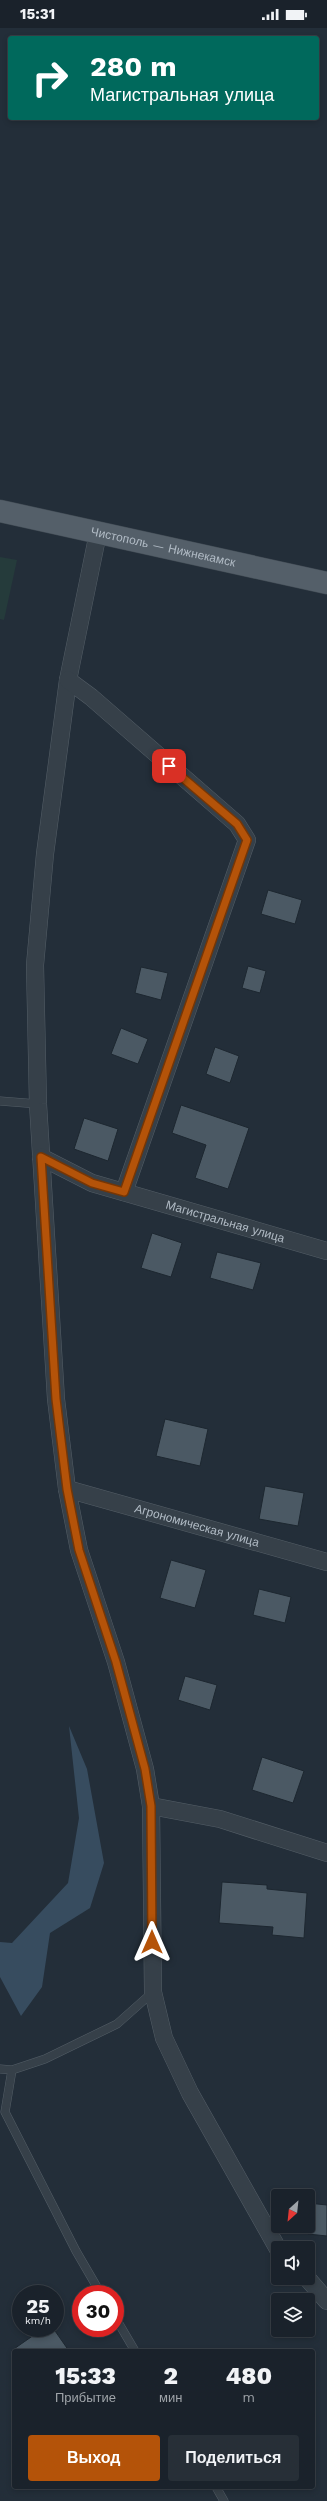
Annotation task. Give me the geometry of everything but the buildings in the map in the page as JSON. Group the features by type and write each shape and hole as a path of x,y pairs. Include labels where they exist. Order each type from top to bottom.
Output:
{"main road":[{"name":"Чистополь — Нижнекамск","path":"0,511 327,583"}],"street":[{"path":"98,533 68,680 45,854 35,965 38,1104 56,1399 67,1489 79,1550 116,1662 145,1769 151,1806 152,1992 164,2038 190,2093 273,2241"},
{"path":"68,680 91,697 237,824 247,840 124,1192"},
{"name":"Магистральная улица","path":"41,1157 92,1183 327,1251"},
{"name":"Агрономическая улица","path":"67,1489 327,1562"},
{"path":"151,1806 220,1819 327,1853"},
{"path":"316,2283 327,2301"}],"lane":[{"path":"0,1101 38,1104"},
{"path":"0,2069 12,2070 45,2059 117,2024 152,1992"},
{"path":"12,2070 5,2112 76,2251 96,2285"},
{"path":"124,2332 134,2349"},
{"path":"217,2489 224,2501"}],"green space":[{"path":"0,557 17,560 4,620 0,619"}],"water":[{"path":"69,1726 87,1769 104,1863 90,1908 50,1933 42,1987 21,2016 0,1977 0,1942 12,1943 68,1883 79,1818"}],"route":[{"path":"152,1942 151,1806 145,1769 116,1662 79,1550 67,1489 56,1399 41,1157 92,1183 124,1192 247,840 237,824 169,766"}]}
